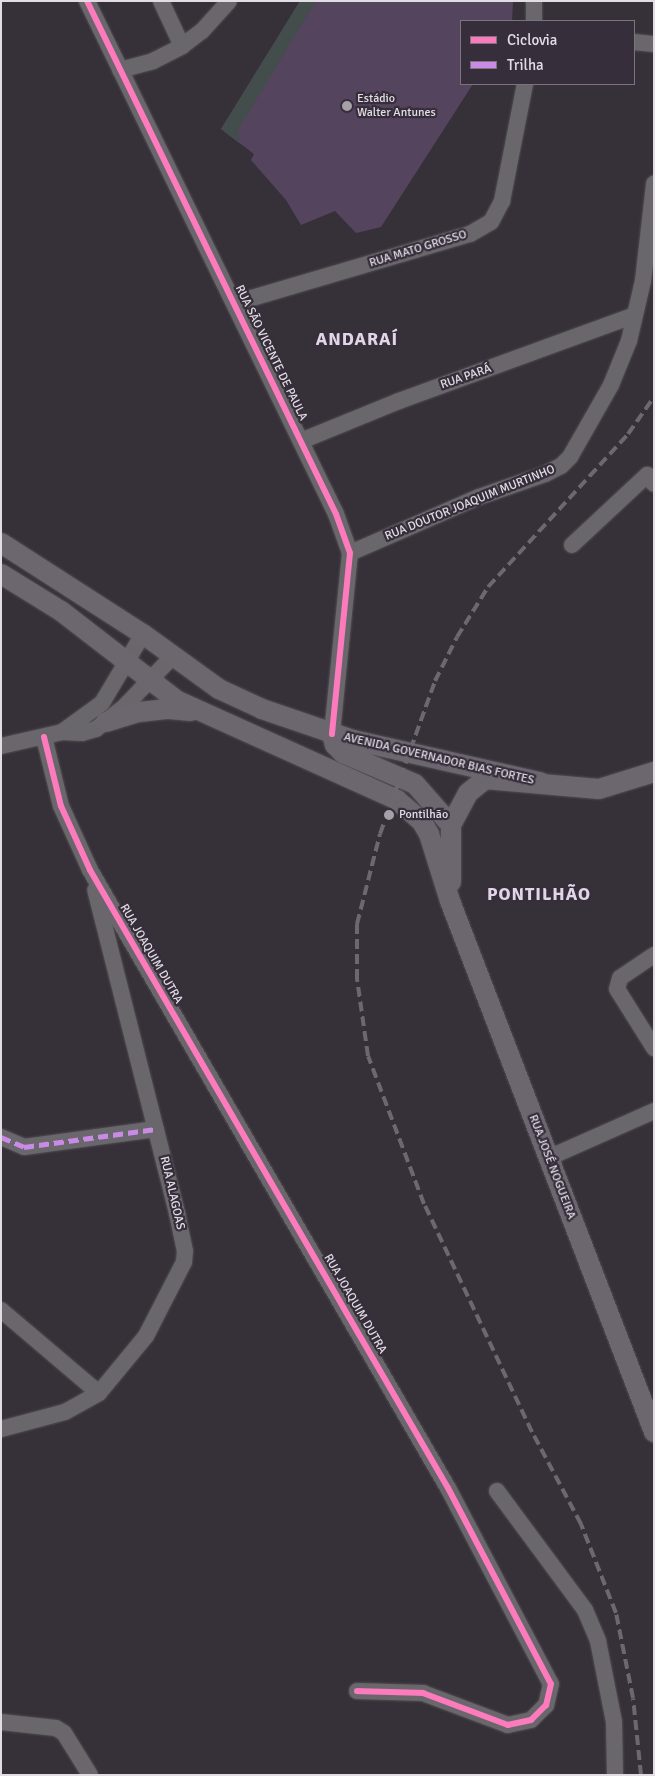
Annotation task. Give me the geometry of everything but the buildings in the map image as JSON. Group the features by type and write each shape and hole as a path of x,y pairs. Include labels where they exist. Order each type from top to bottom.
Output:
{"main road":[{"name":"AVENIDA GOVERNADOR BIAS FORTES","path":"1,543 144,634 219,689 262,709 332,734 540,782"},
{"path":"1,574 61,611 149,682 200,712 396,800 422,822 429,834 450,901"},
{"path":"106,722 139,712 169,709 200,712"},
{"path":"332,734 335,745 343,753 415,784 451,825"},
{"path":"450,901 451,825 468,792 485,779 540,782 599,789 654,772"},
{"name":"RUA JOSÉ NOGUEIRA","path":"450,901 652,1426"}],"street":[{"name":"RUA SÃO VICENTE DE PAULA","path":"87,1 336,514 350,553 332,734"},
{"path":"161,1 182,46"},
{"path":"120,70 153,61 182,46 202,31 229,1"},
{"path":"534,1 534,20"},
{"path":"635,42 654,44"},
{"name":"RUA MATO GROSSO","path":"235,303 470,234 491,222 502,200 525,85"},
{"name":"RUA DOUTOR JOAQUIM MURTINHO","path":"350,553 479,498 561,466 590,426 611,385 628,341 643,281 654,184"},
{"name":"RUA PARÁ","path":"301,441 399,401 633,316"},
{"path":"572,544 647,475 654,484"},
{"path":"62,732 102,704 144,634"},
{"path":"1,746 62,732 82,733 106,722 149,682 173,656"},
{"name":"RUA JOAQUIM DUTRA","path":"44,737 61,806 90,870 448,1488 551,1684 546,1705 531,1720 508,1725 423,1693 357,1691"},
{"name":"RUA ALAGOAS","path":"1,1429 65,1412 99,1393 146,1336 184,1262 185,1252 177,1213 90,870"},
{"path":"654,955 620,978 617,989 654,1048"},
{"path":"548,1158 654,1111"},
{"path":"1,1137 24,1147 156,1129"},
{"path":"1,1310 99,1393"},
{"path":"496,1491 585,1610 598,1641 614,1722 615,1775"},
{"path":"1,1722 56,1728 64,1733 90,1775"}],"shaded area":[{"name":"Estádio Walter Antunes","path":"300,1 513,1 512,20 460,20 460,85 472,85 381,227 356,233 335,211 301,225 286,200 251,160 254,154 221,129"}],"railway":[{"path":"641,1775 633,1698 616,1613 581,1524 532,1432 424,1204 368,1056 357,979 357,924 380,834 435,681 457,637 488,587 628,434 654,397"}],"marked path":[{"path":"1,1137 24,1147 156,1129"}],"cycle path":[{"path":"87,1 336,514 350,553 332,734"},
{"path":"44,737 61,806 90,870 448,1488 551,1684 546,1705 531,1720 508,1725 423,1693 357,1691"}],"place":[{"name":"Estádio Walter Antunes","path":"347,106"},
{"name":"Pontilhão","path":"389,815"}],"district":[{"name":"ANDARAÍ","path":"357,339"},
{"name":"PONTILHÃO","path":"539,894"}]}
